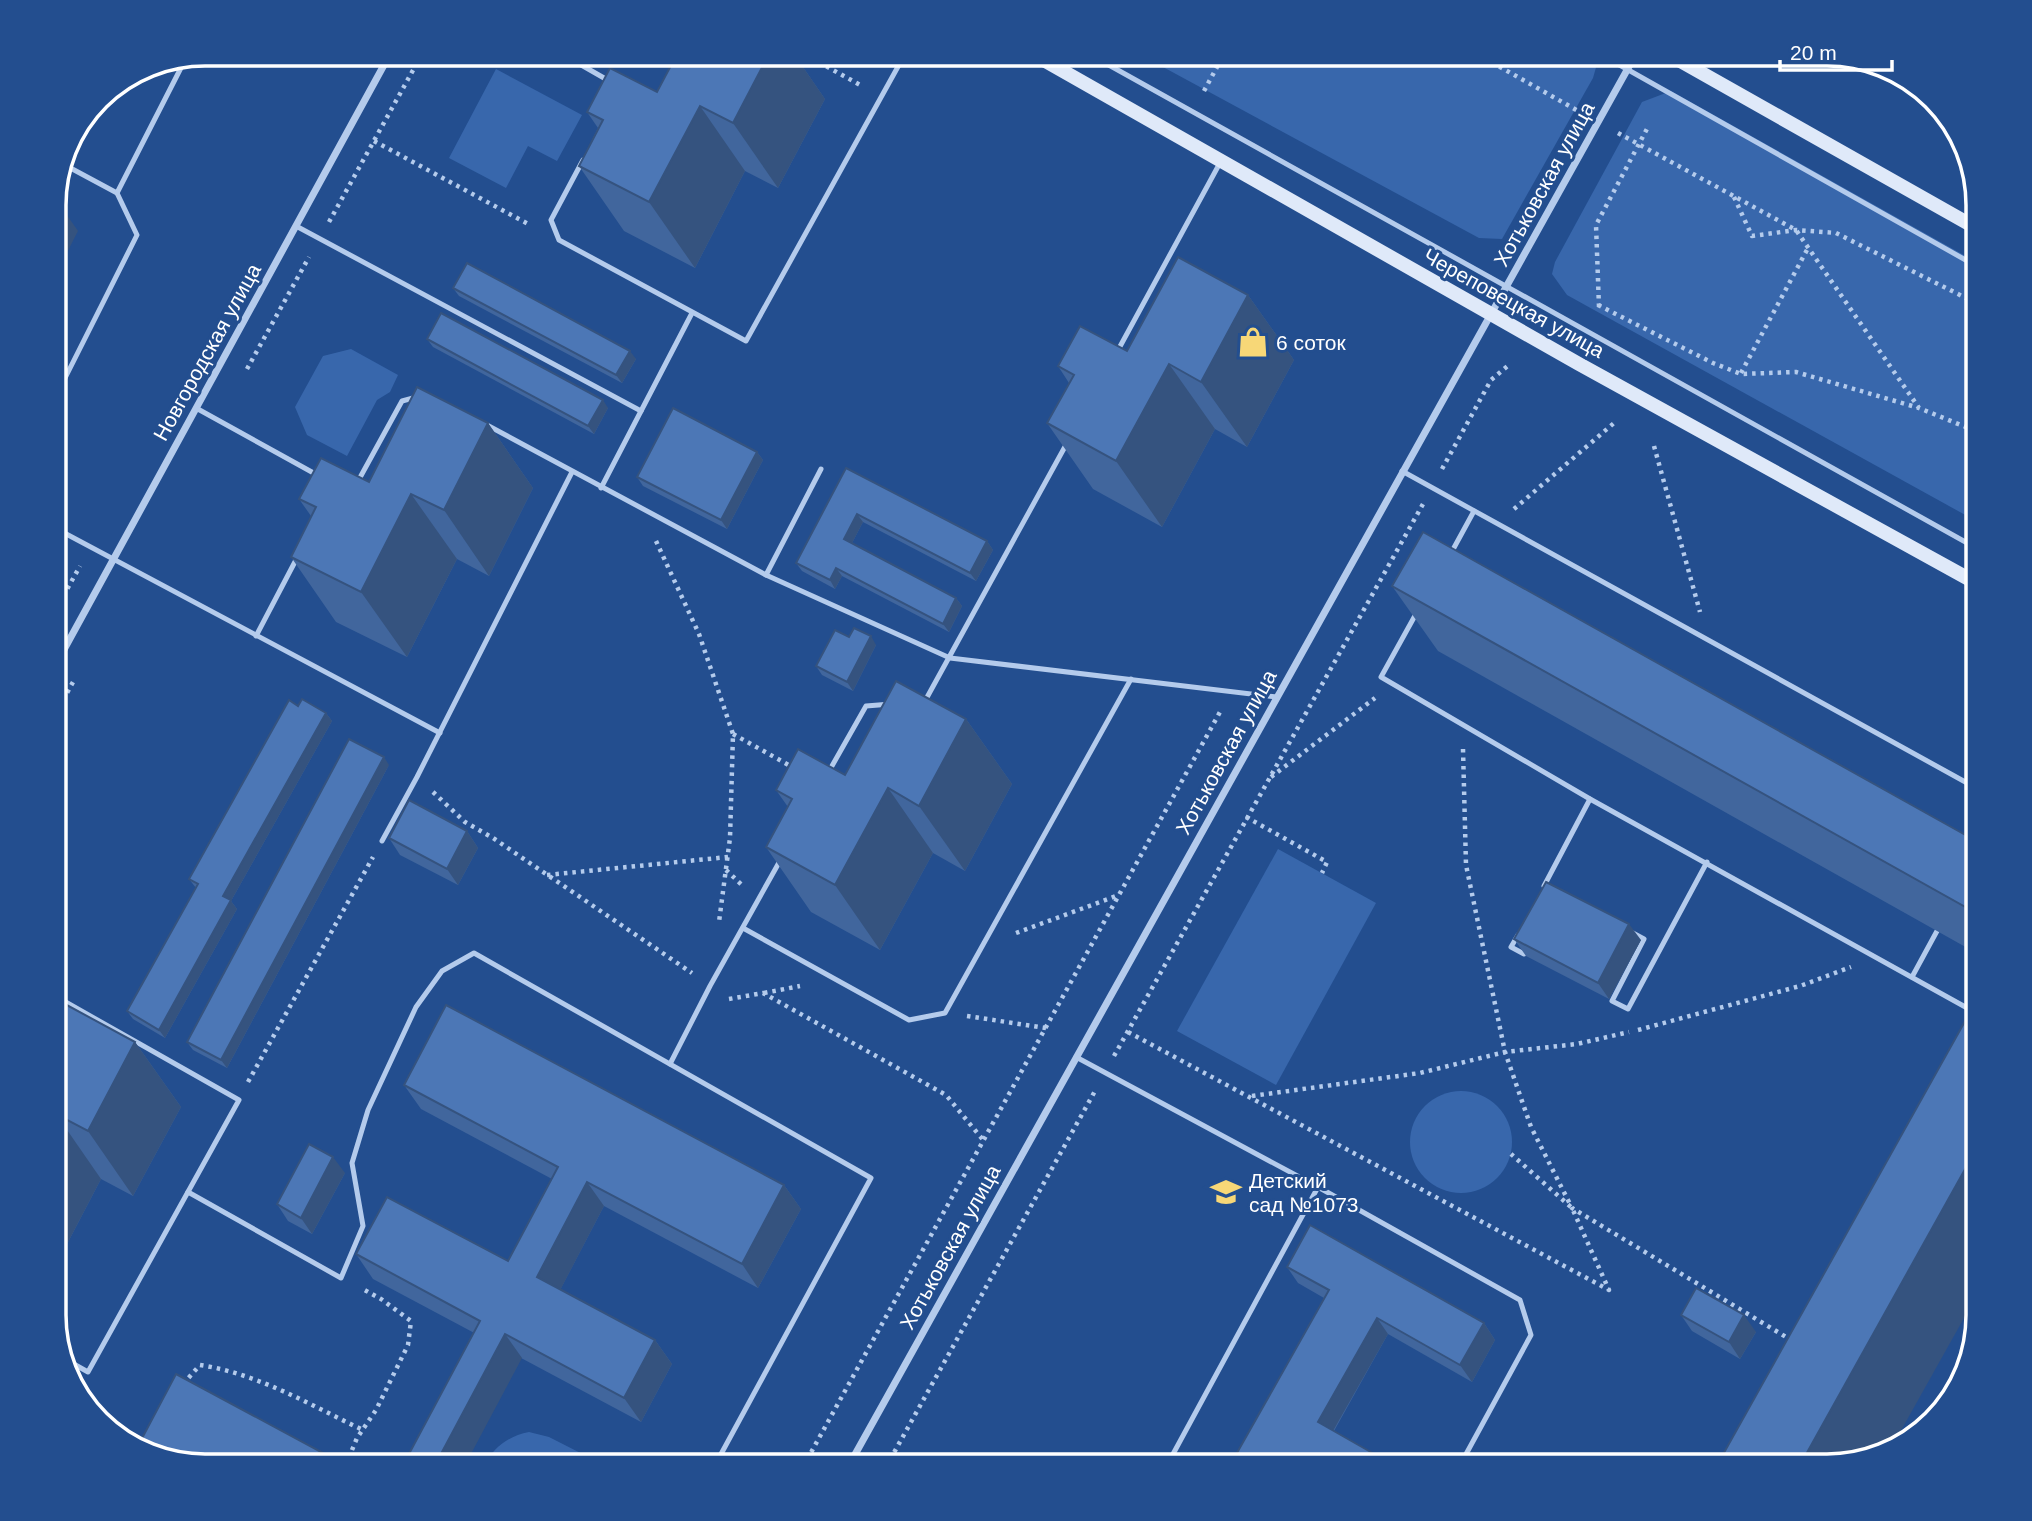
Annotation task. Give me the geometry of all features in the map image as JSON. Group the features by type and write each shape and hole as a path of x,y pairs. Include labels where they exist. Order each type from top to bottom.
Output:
{"main road":[{"name":"Череповецкая улица","path":"1054,66 1492,315 1966,577"},
{"path":"1689,66 1966,222"}],"street":[{"name":"Новгородская улица","path":"67,644 383,66"},
{"name":"Хотьковская улица","path":"855,1454 1629,66"}],"lane":[{"path":"583,66 621,88"},
{"path":"589,148 551,220 559,240 747,341 898,66"},
{"name":"Череповецкая улица","path":"1110,66 1966,543"},
{"path":"1622,66 1966,260"},
{"path":"117,193 180,69"},
{"path":"1116,353 1220,161"},
{"path":"67,374 138,235 117,193 71,168"},
{"path":"296,226 641,411"},
{"path":"601,488 692,313"},
{"path":"346,485 356,484 402,401 421,396"},
{"path":"196,408 324,479"},
{"path":"478,420 766,575 950,658 1277,696"},
{"path":"914,702 926,701 1070,438"},
{"path":"766,575 821,470"},
{"path":"1402,471 1966,782"},
{"path":"382,841 440,733 572,472"},
{"path":"1448,559 1474,511"},
{"path":"67,535 440,733"},
{"path":"256,636 299,555"},
{"path":"1421,606 1381,677 1590,799 1966,1007"},
{"path":"743,928 909,1020 945,1013 1131,679"},
{"path":"822,784 866,706 902,703"},
{"path":"1542,890 1590,799"},
{"path":"670,1064 784,853"},
{"path":"1622,928 1644,939 1612,1001 1628,1009 1707,862"},
{"path":"1523,924 1511,947 1524,954 1530,943"},
{"path":"1912,977 1937,931"},
{"path":"188,1192 341,1278 363,1226 352,1163 368,1110 416,1007 442,971 474,953 871,1178 721,1454"},
{"path":"67,1003 239,1100 88,1372 76,1365"},
{"path":"1076,1057 1318,1187 1520,1300 1531,1335 1467,1454"},
{"path":"1173,1454 1318,1187"}],"path":[{"path":"826,66 882,96"},
{"path":"1204,91 1218,66"},
{"path":"1498,66 1796,230 1919,408"},
{"path":"1602,314 1598,306 1595,225 1649,125"},
{"path":"374,141 559,240"},
{"path":"1734,196 1752,236 1796,230 1836,233 1966,298"},
{"path":"1741,374 1808,248"},
{"path":"1598,306 1741,374 1796,372 1919,408 1966,427"},
{"path":"893,1454 1491,380 1510,364"},
{"path":"1498,523 1614,423"},
{"path":"1654,446 1708,639"},
{"path":"640,509 699,634 733,734 730,838 717,934"},
{"path":"1267,780 1393,684"},
{"path":"810,1454 1232,690"},
{"path":"1128,1032 1609,1290 1531,1127 1504,1052 1466,865 1463,724"},
{"path":"733,734 822,784"},
{"path":"417,777 465,822 547,874 710,986"},
{"path":"1246,817 1327,862 1322,873"},
{"path":"239,1100 382,841"},
{"path":"547,874 727,857"},
{"path":"982,945 1120,894"},
{"path":"1251,1097 1420,1073 1504,1052 1577,1044 1679,1020 1800,986 1877,957"},
{"path":"702,1003 763,993 946,1095 984,1141"},
{"path":"945,1013 1046,1028"},
{"path":"1511,1154 1572,1208 1796,1343"},
{"path":"341,1278 381,1299 411,1321 408,1345 376,1410 352,1450"},
{"path":"177,1393 200,1365 227,1369 276,1387 363,1430"}],"shaded area":[{"path":"1161,66 1596,66 1593,78 1502,239 1479,238"},
{"path":"496,69 582,115 557,161 528,146 506,188 449,158"},
{"path":"1671,91 1966,256 1966,515 1567,295 1552,274 1555,262 1642,102"},
{"path":"351,349 398,375 390,392 377,400 347,456 307,435 295,407 323,356"},
{"path":"1278,849 1376,903 1276,1085 1177,1031"},
{"path":"1461,1091 1480,1095 1497,1106 1508,1123 1512,1142 1508,1161 1497,1178 1480,1189 1461,1193 1442,1189 1425,1178 1414,1161 1410,1142 1414,1123 1425,1106 1442,1095"},
{"path":"529,1432 549,1437 582,1454 491,1454 514,1436"}],"building":[{"path":"671,66 763,66 733,123 700,106 649,202 579,166 603,120 587,112 610,68 657,92"},
{"path":"1178,257 1248,295 1201,382 1169,364 1116,461 1047,423 1074,375 1058,366 1080,326 1127,351"},
{"path":"467,263 630,351 616,375 453,288"},
{"path":"441,313 603,400 588,426 427,339"},
{"path":"417,387 488,423 444,510 411,494 361,592 291,557 316,507 299,499 321,458 369,482"},
{"path":"673,408 757,452 721,520 637,477"},
{"path":"846,468 987,541 970,573 857,514 844,539 956,598 943,624 836,568 830,580 796,563"},
{"path":"1423,532 1966,835 1966,907 1392,586"},
{"path":"854,628 871,636 847,682 816,666 835,630 849,637"},
{"path":"896,681 966,719 919,806 888,788 835,885 766,847 792,799 776,790 798,749 845,775"},
{"path":"302,699 326,713 223,896 231,900 159,1030 127,1011 198,884 189,879 289,700 298,706"},
{"path":"349,739 384,757 221,1060 187,1042"},
{"path":"409,800 467,831 447,869 389,838"},
{"path":"1546,882 1629,924 1598,983 1514,939"},
{"path":"67,1005 135,1042 88,1131 67,1120"},
{"path":"446,1005 784,1185 742,1264 587,1182 537,1277 655,1340 624,1398 505,1334 441,1454 409,1454 480,1321 356,1254 387,1197 508,1261 558,1167 404,1085"},
{"path":"1966,1019 1966,1168 1806,1454 1723,1454"},
{"path":"309,1144 333,1157 301,1218 277,1204"},
{"path":"1310,1225 1484,1323 1460,1365 1377,1318 1318,1422 1374,1454 1236,1454 1329,1290 1287,1267"},
{"path":"1696,1288 1744,1315 1729,1342 1681,1315"},
{"path":"176,1374 325,1454 196,1454 178,1452 142,1439"}],"place":[{"name":"6 соток","path":"1253,342"},
{"name":"Детский сад №1073","path":"1226,1192"}]}
